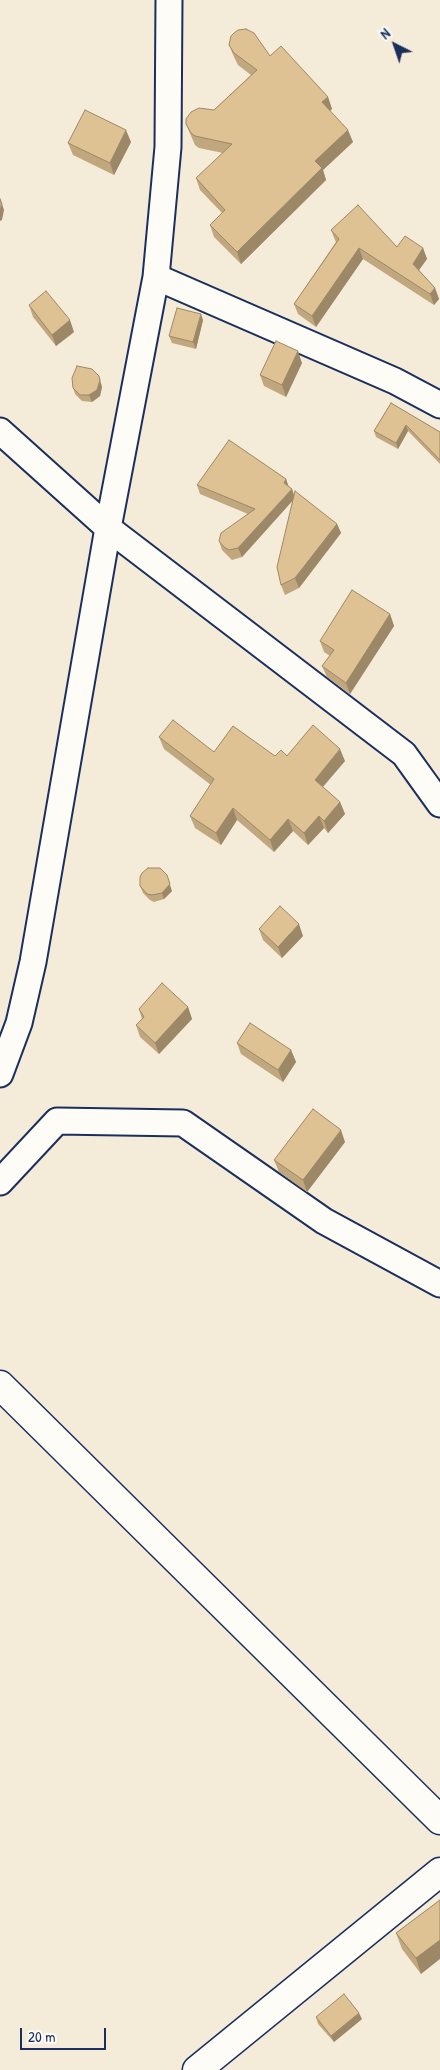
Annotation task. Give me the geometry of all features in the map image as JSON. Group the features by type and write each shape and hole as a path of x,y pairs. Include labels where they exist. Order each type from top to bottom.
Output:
{"street":[{"path":"0,1074 18,1023 33,962 108,528 156,277 168,147 168,0"},
{"path":"156,277 395,381 440,405"},
{"path":"0,431 108,528 404,754 440,804"},
{"path":"0,1182 57,1121 183,1123 324,1221 440,1284"},
{"path":"0,1385 440,1820"},
{"path":"197,2070 440,1872"}],"building":[{"path":"246,29 254,33 270,56 281,46 328,97 322,102 348,130 315,161 322,168 237,252 210,225 225,210 196,178 232,144 195,136 186,124 186,119 191,112 199,108 214,110 257,70 234,53 229,45 231,36 234,33 238,30"},
{"path":"85,110 126,130 110,163 68,143"},
{"path":"358,205 397,247 405,236 423,248 413,264 435,288 430,294 359,248 312,316 294,304 339,239 331,230"},
{"path":"46,291 70,320 52,335 29,305"},
{"path":"177,308 201,314 193,342 169,336"},
{"path":"276,341 298,351 282,385 260,375"},
{"path":"77,366 92,369 99,376 100,380 97,390 89,395 80,395 73,388 72,378"},
{"path":"391,403 440,432 440,460 406,425 396,443 374,431"},
{"path":"229,440 286,479 284,483 292,489 238,548 229,550 219,541 221,533 255,509 197,485"},
{"path":"295,491 337,524 295,578 281,585 277,567"},
{"path":"352,590 390,614 346,683 322,666 334,650 320,641"},
{"path":"173,720 214,752 233,726 275,756 281,750 287,756 313,725 340,749 315,780 340,802 324,821 319,816 304,833 288,819 270,840 233,808 216,833 190,816 214,779 159,737"},
{"path":"148,868 160,868 167,875 170,884 162,893 147,894 140,886 140,877"},
{"path":"280,906 299,924 278,947 259,929"},
{"path":"162,983 188,1007 155,1043 136,1025 144,1017 139,1009"},
{"path":"250,1023 291,1050 278,1070 237,1043"},
{"path":"313,1109 341,1130 303,1180 274,1160"},
{"path":"440,1900 440,1940 416,1958 396,1933"},
{"path":"344,1994 359,2013 331,2036 316,2017"}]}
